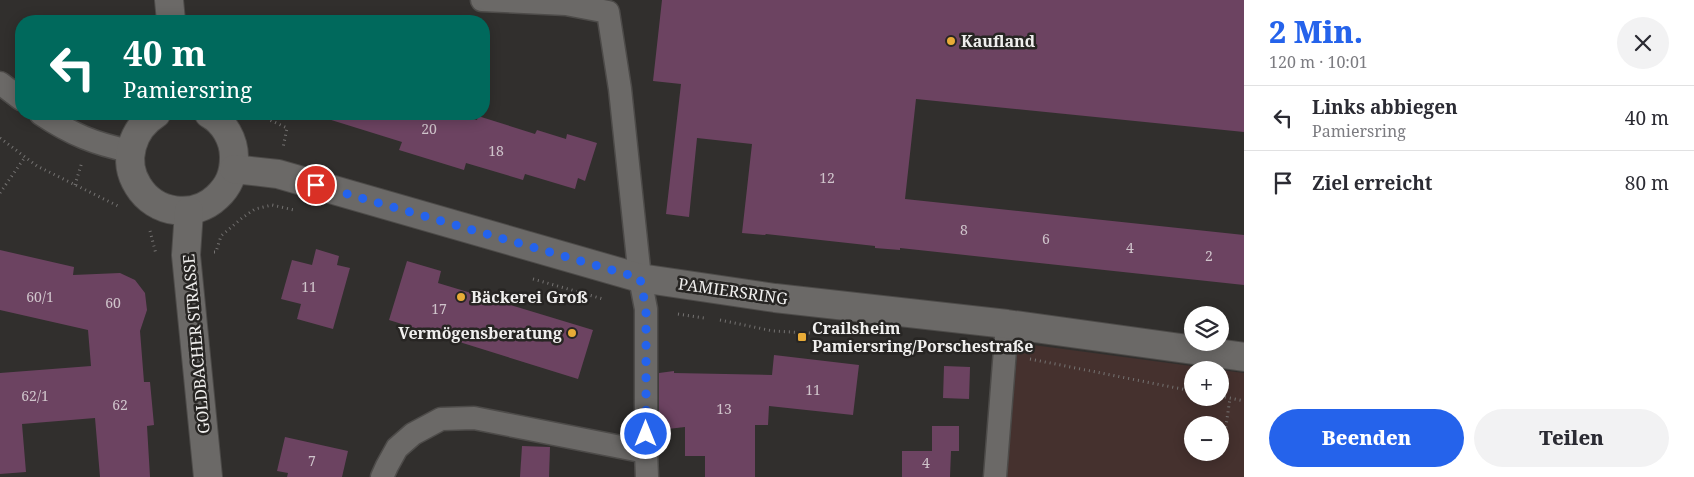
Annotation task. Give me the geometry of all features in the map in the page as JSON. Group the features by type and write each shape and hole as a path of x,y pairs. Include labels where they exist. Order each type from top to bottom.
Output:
{"street":[{"path":"169,0 170,15"},
{"path":"482,0 566,4 608,12 620,89 640,278 646,309 647,477"},
{"path":"0,83 15,94"},
{"path":"50,120 88,140 130,151"},
{"path":"147,120 137,132 130,151 131,168 138,186 151,201 169,210 188,211 210,204 226,189 234,169 234,150 228,132 218,120"},
{"name":"PAMIERSRING","path":"234,169 278,174 640,278 775,298 1008,324 1244,357"},
{"name":"GOLDBACHER STRASSE","path":"188,211 186,255 208,477"},
{"path":"995,477 1008,324"},
{"path":"382,477 386,466 397,448 413,434 441,419 474,418 646,452"}],"path":[{"path":"0,138 37,166 125,210"},
{"path":"0,193 25,157"},
{"path":"144,225 150,231 158,258 216,252 221,236 242,218 255,209 272,205"},
{"path":"1005,354 1184,389"},
{"path":"1227,416 1230,398 1244,401"}],"shaded area":[{"path":"1018,343 1184,365 1184,406 1229,406 1229,371 1244,373 1244,477 1007,477"}],"building":[{"name":"Kaufland","path":"662,0 1244,0 1244,132 916,99 905,199 1244,235 1244,285 742,233 752,144 697,138 689,217 666,214 681,84 653,81"},
{"path":"331,120 490,120 535,134 537,130 566,139 567,134 597,143 585,181 578,178 575,189 525,174 523,180 466,163 464,170 399,150 402,142"},
{"path":"316,249 339,256 337,265 350,268 333,329 297,319 301,304 281,299 292,260 312,265"},
{"path":"0,250 74,267 73,275 120,273 135,280 145,293 147,310 140,331 144,382 150,382 154,425 147,426 150,477 100,477 95,418 22,424 26,472 0,474 0,373 91,366 88,330 0,310"},
{"path":"407,261 441,271 438,283 593,330 578,379 389,320"},
{"path":"774,355 859,365 853,415 769,406 768,425 755,425 755,477 705,477 705,456 685,456 685,427 659,430 659,373 674,371 674,373 772,375"},
{"path":"944,366 970,367 969,399 943,398"},
{"path":"932,426 959,426 959,451 951,451 950,477 902,477 902,451 932,451"},
{"path":"285,437 348,451 342,477 287,477 288,473 277,471"},
{"path":"522,446 550,447 549,477 520,477"}],"place":[{"name":"Kaufland","path":"951,41"},
{"name":"Bäckerei Groß","path":"461,297"},
{"name":"Vermögensberatung","path":"572,333"},
{"name":"Crailsheim Pamiersring/Porschestraße","path":"802,337"}],"route":[{"path":"316,185 640,278 646,309 646,434"}]}
